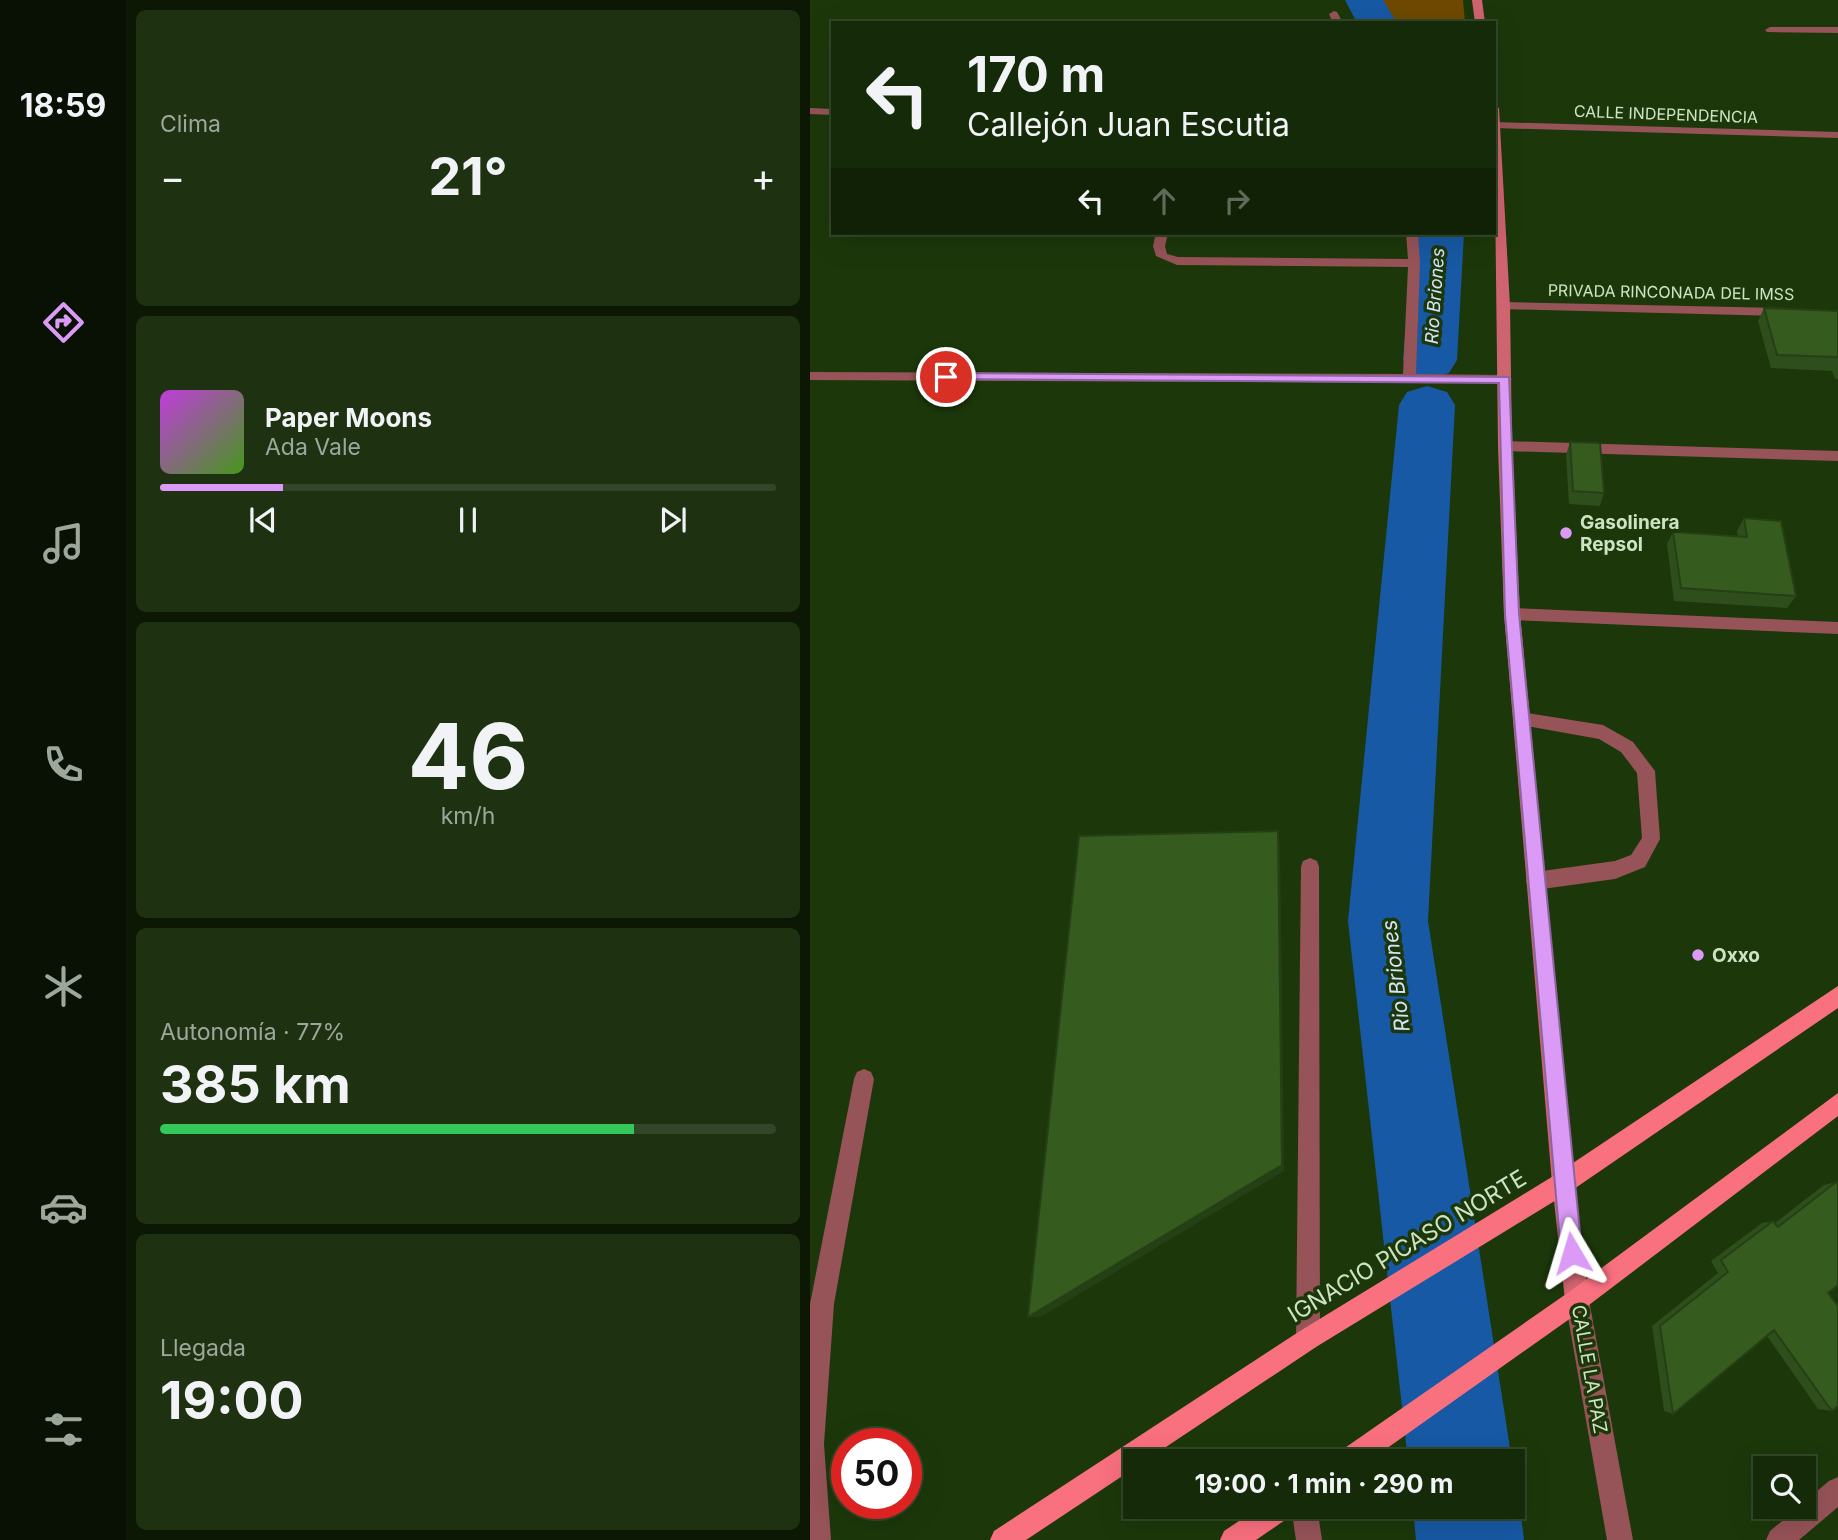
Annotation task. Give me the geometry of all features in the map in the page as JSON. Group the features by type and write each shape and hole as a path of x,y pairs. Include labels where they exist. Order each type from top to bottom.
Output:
{"main road":[{"path":"1477,0 1480,21"},
{"name":"CALLE LA PAZ","path":"1496,140 1504,306 1505,446 1512,614 1563,1183 1577,1300"},
{"name":"IGNACIO PICASO NORTE","path":"1004,1540 1308,1339 1468,1238 1516,1213 1563,1183 1838,996"},
{"path":"1365,1449 1577,1300 1838,1103"},
{"path":"1232,1540 1264,1519"}],"street":[{"path":"1770,30 1838,30"},
{"path":"810,111 831,112"},
{"name":"CALLE INDEPENDENCIA","path":"1496,119 1838,135"},
{"path":"1162,235 1159,246 1162,256 1177,261 1414,263"},
{"path":"1409,379 1414,263 1412,235"},
{"name":"PRIVADA RINCONADA DEL IMSS","path":"1504,306 1796,312"},
{"path":"810,376 1505,379"},
{"path":"1505,446 1838,456"},
{"path":"1512,614 1838,628"},
{"path":"1521,719 1603,732 1627,747 1646,771 1651,839 1638,861 1615,870 1536,881"},
{"path":"1308,1339 1310,867"},
{"path":"818,1540 812,1444 822,1304 864,1079"},
{"name":"CALLE LA PAZ","path":"1577,1300 1620,1540"},
{"path":"1779,1540 1838,1490"},
{"path":"1306,1519 1309,1540"}],"shaded area":[{"path":"1364,0 1463,0 1465,21 1376,21"}],"building":[{"path":"1764,308 1838,311 1838,357 1777,355"},
{"path":"1570,442 1600,443 1604,493 1573,491"},
{"path":"1744,518 1781,521 1796,596 1681,588 1673,532 1747,537"},
{"path":"1278,831 1282,1165 1028,1317 1079,836"},
{"path":"1836,1182 1838,1285 1828,1293 1838,1306 1838,1406 1832,1411 1774,1330 1673,1414 1660,1326 1728,1272 1721,1260 1773,1221 1778,1227"}],"waterway":[{"name":"Rio Briones","path":"1364,0 1376,21"},
{"name":"Rio Briones","path":"1430,360 1439,235"},
{"name":"Rio Briones","path":"1427,405 1388,921 1458,1449"},
{"name":"Rio Briones","path":"1467,1519 1470,1540"}],"place":[{"name":"Gasolinera Repsol","path":"1566,533"},
{"name":"Oxxo","path":"1698,955"}],"route":[{"path":"946,377 1505,379 1512,614 1572,1253"}]}
